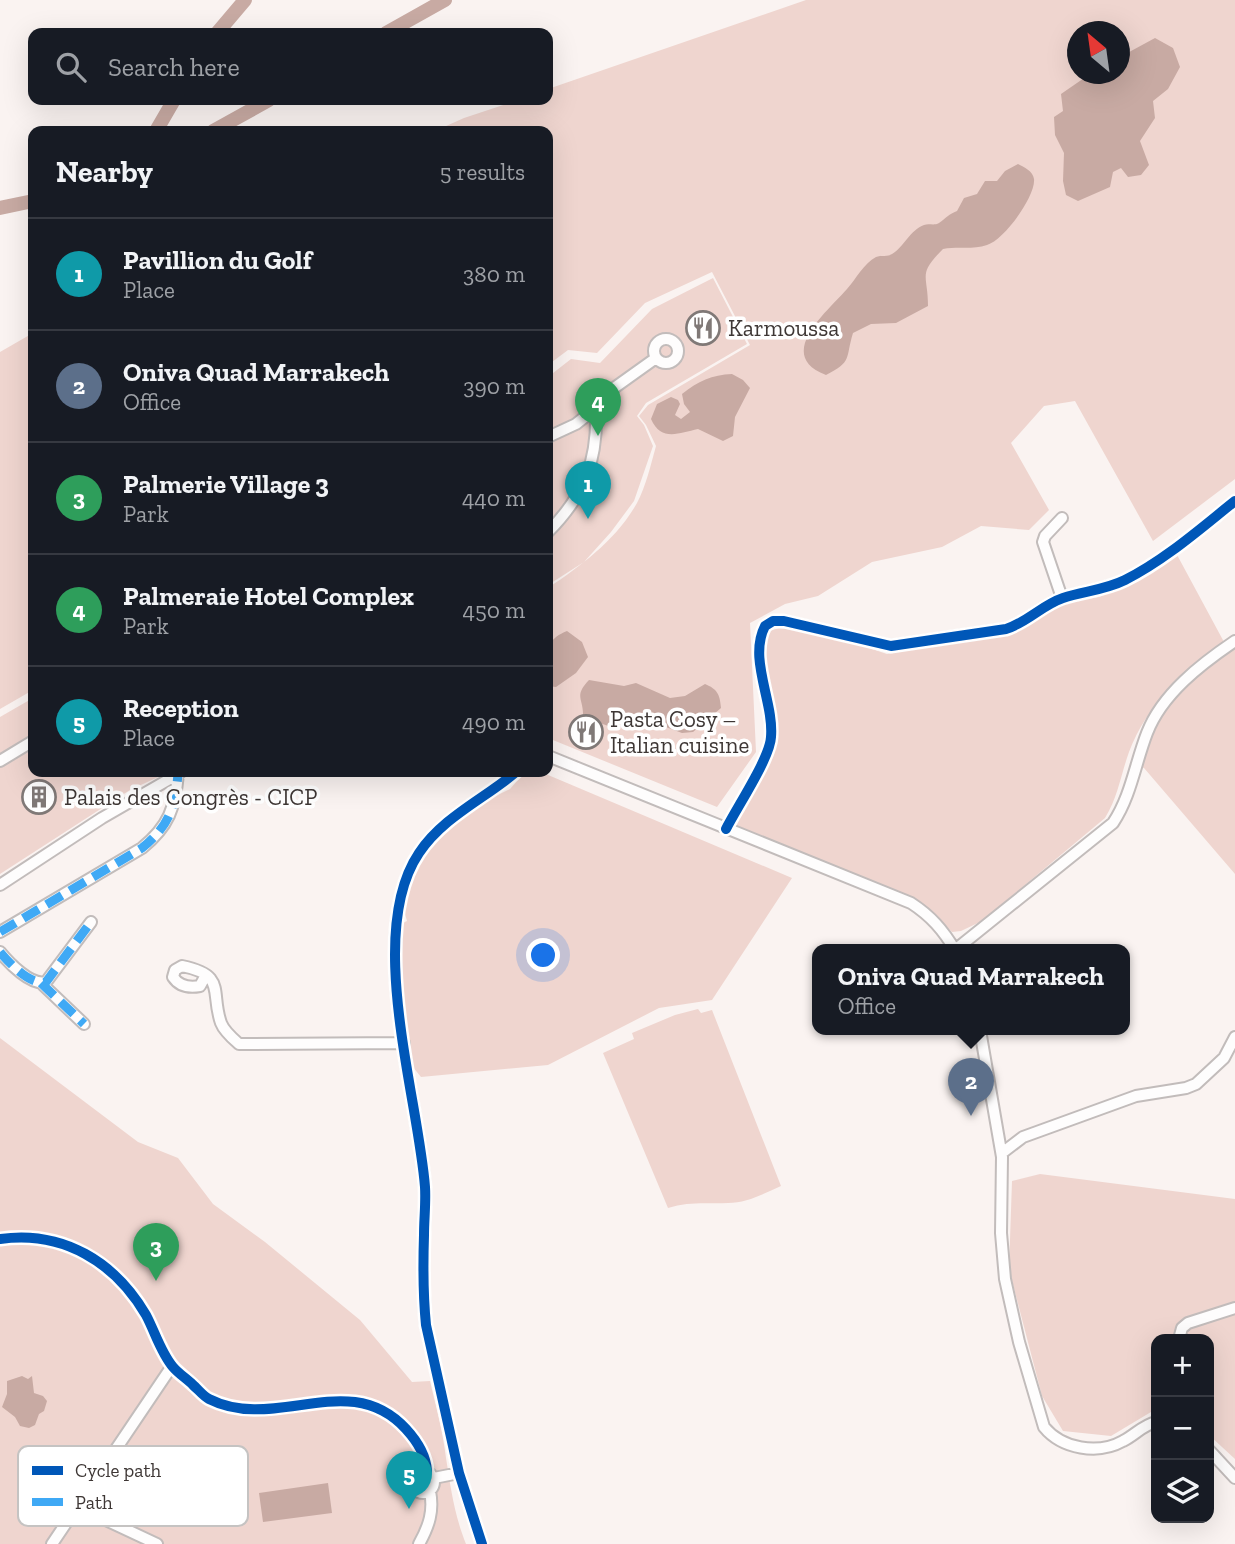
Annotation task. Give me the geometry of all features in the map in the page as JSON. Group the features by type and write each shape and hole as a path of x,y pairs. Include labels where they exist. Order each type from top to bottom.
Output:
{"street":[{"path":"553,435 576,424 596,408 614,388 656,358"},
{"path":"553,525 575,501 594,458 596,408"},
{"path":"576,424 597,432"},
{"path":"726,829 765,759 771,738 759,646 765,626 773,621 783,621 883,644 899,645 1006,629 1021,624 1062,598 1091,592 1125,580 1177,546 1235,500"},
{"path":"1062,518 1045,536 1043,542 1062,598"},
{"path":"963,944 1113,823 1128,797 1146,735 1159,710 1193,673 1235,641"},
{"path":"0,761 28,744"},
{"path":"553,759 911,903 929,915 951,944"},
{"path":"0,885 102,818 171,777"},
{"path":"0,932 155,838 171,816 178,777"},
{"path":"482,1544 459,1473 426,1325 425,1188 397,984 395,925 403,887 419,853 449,820 509,777"},
{"path":"0,952 8,962 34,981 47,982 91,922"},
{"path":"206,975 212,978 215,986 221,1023 239,1044 404,1043"},
{"path":"41,983 84,1024"},
{"path":"981,1035 1004,1172 1001,1233 1004,1279 1044,1427 1052,1437 1060,1441 1094,1449 1118,1444 1151,1425"},
{"path":"1002,1153 1023,1137 1148,1093 1196,1084 1224,1058 1235,1037"},
{"path":"999,1134 1023,1137"},
{"path":"0,1239 19,1236 65,1245 90,1255 113,1271 132,1292 172,1366 208,1398 241,1409 264,1411 343,1399 381,1409 399,1422 414,1437 435,1483 430,1491 432,1511 429,1524 419,1544"},
{"path":"1180,1334 1188,1323 1235,1308"},
{"path":"119,1446 172,1366"},
{"path":"1214,1456 1235,1478"},
{"path":"430,1491 417,1491 412,1484 414,1475 422,1471 430,1475 459,1473"},
{"path":"52,1544 65,1526"},
{"path":"119,1526 157,1544"}],"shaded area":[{"path":"806,0 1235,0 1235,479 1153,541 1075,401 1044,406 1011,443 1049,510 1029,530 981,526 942,547 872,562 818,596 785,604 750,623 756,752 717,807 553,740 553,584 586,561 609,540 637,503 656,446 639,416 648,405 750,345 712,272 645,303 597,353 568,350 553,361 553,126 446,126 503,105 553,105 553,87"},
{"path":"1155,38 1173,48 1180,67 1168,89 1153,101 1155,118 1140,141 1149,165 1141,175 1128,177 1121,168 1113,172 1110,187 1078,201 1066,195 1063,181 1064,153 1055,135 1054,117 1063,111 1061,94 1076,84 1130,84 1130,52"},
{"path":"1018,164 1032,174 1033,187 1018,216 1002,235 987,245 943,249 927,270 928,306 896,323 871,324 853,333 844,362 826,375 811,366 804,356 810,332 868,263 876,257 892,254 919,227 939,223 957,211 964,198 977,194 985,181 997,181 1005,171"},
{"path":"713,278 747,344 646,403 637,416 653,446 634,501 584,562 553,582 553,373 571,359 600,363 652,309"},
{"path":"28,336 28,693 0,709 0,352"},
{"path":"732,374 750,388 735,417 733,436 723,441 698,429 671,434 660,431 655,426 651,419 657,404 671,397 678,400 680,404 675,415 681,419 690,412 684,404 682,394 706,380"},
{"path":"1176,553 1224,642 1181,677 1156,704 1129,752 1116,794 1105,818 982,921 961,931 952,932 930,911 904,896 738,829 735,824 771,753 763,654 766,632 779,628 830,635 887,654 997,636 1030,623 1062,603 1099,597 1133,582"},
{"path":"567,631 582,642 588,657 576,673 556,687 553,687 553,640"},
{"path":"1235,647 1235,874 1144,768 1137,766 1159,714 1209,664"},
{"path":"589,680 624,686 636,683 670,698 685,696 705,684 717,693 721,708 693,732 682,733 647,720 618,721 614,728 583,717 580,694"},
{"path":"28,701 28,777 158,777 130,790 0,874 0,717"},
{"path":"521,777 553,777 792,878 712,1000 659,1008 548,1065 421,1077 412,1066 396,926 407,921 403,907 404,898 415,868 437,837 475,806 510,789"},
{"path":"698,1009 701,1013 712,1010 781,1186 742,1201 668,1208 603,1053 634,1039 632,1033 675,1015"},
{"path":"0,1038 138,1142 178,1158 213,1204 265,1242 360,1320 412,1382 430,1381 453,1501 466,1544 0,1544"},
{"path":"1040,1174 1235,1199 1235,1459 1214,1440 1214,1334 1151,1334 1151,1412 1111,1436 1063,1431 1042,1396 1009,1269 1012,1181"},
{"path":"22,1376 28,1379 32,1376 34,1393 43,1396 47,1401 35,1425 29,1428 20,1426 15,1417 2,1407 7,1394 7,1381"},
{"path":"328,1483 332,1513 263,1522 259,1493"}],"waterway":[{"path":"221,28 245,0"},
{"path":"395,28 445,0"},
{"path":"159,126 171,105"},
{"path":"222,126 260,105"},
{"path":"0,208 28,202"}],"marked path":[{"path":"0,932 142,848 159,832 169,815 178,777"},
{"path":"0,952 27,977 46,982 91,922"},
{"path":"41,983 84,1024"}],"cycle path":[{"path":"726,829 759,770 771,737 759,652 765,626 773,621 784,621 891,646 1006,629 1055,601 1110,586 1140,572 1235,501"},
{"path":"482,1544 459,1473 426,1325 423,1269 425,1187 399,1016 395,970 396,926 403,887 419,853 440,829 510,777"},
{"path":"0,1239 23,1238 66,1245 103,1265 133,1296 173,1367 209,1399 234,1408 260,1409 336,1401 361,1403 384,1411 406,1429 420,1448 427,1471"}],"place":[{"name":"Karmoussa","path":"703,328"},
{"name":"Palmeraie Hotel Complex","path":"598,436"},
{"name":"Pavillion du Golf","path":"588,519"},
{"name":"Pasta Cosy – Italian cuisine","path":"586,732"},
{"name":"Palais des Congrès - CICP","path":"39,797"},
{"name":"Oniva Quad Marrakech","path":"971,1116"},
{"name":"Palmerie Village 3","path":"156,1281"},
{"name":"Reception","path":"409,1509"}]}
